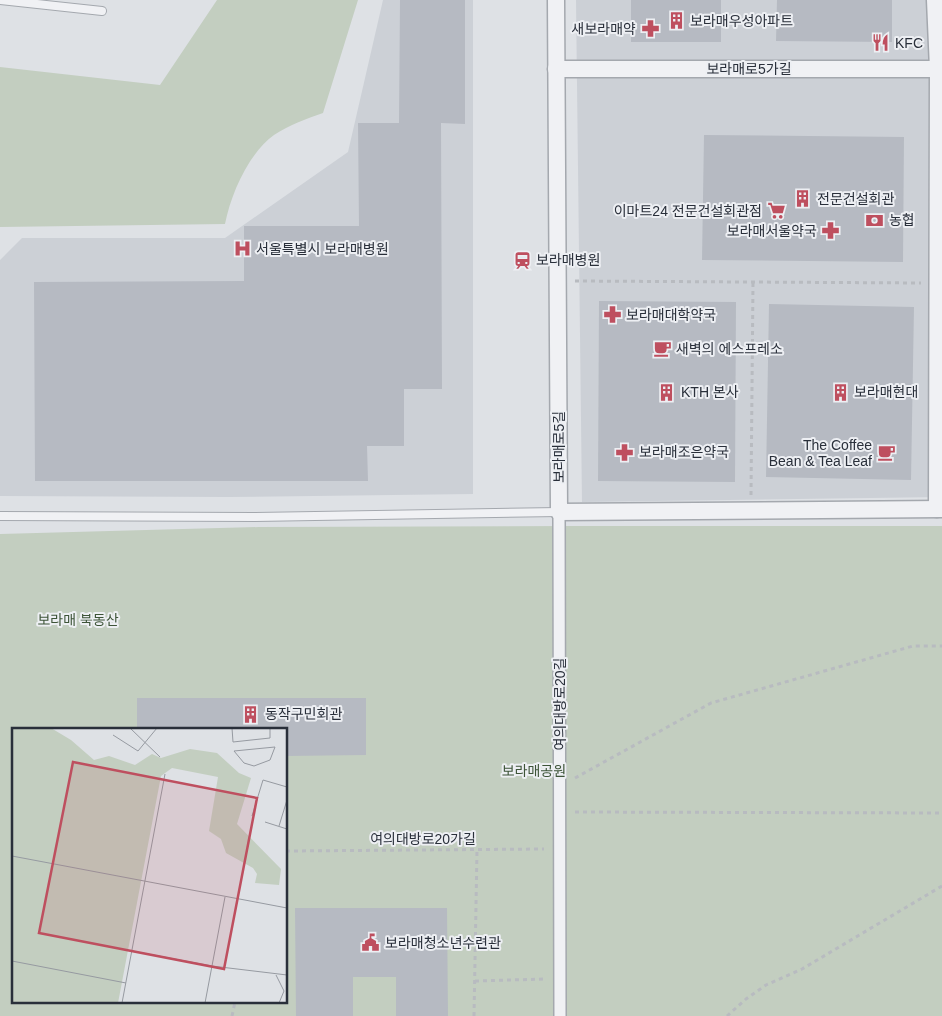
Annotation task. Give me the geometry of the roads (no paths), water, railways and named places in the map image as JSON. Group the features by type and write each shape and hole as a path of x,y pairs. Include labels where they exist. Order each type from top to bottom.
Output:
{"street":[{"name":"보라매로5길","path":"556,0 559,512"},
{"path":"559,512 940,509 938,283 940,69 935,0"},
{"name":"보라매로5가길","path":"556,69 940,69"},
{"name":"여의대방로20길","path":"559,512 560,1016"}],"lane":[{"path":"0,0 102,11"},
{"path":"0,516 255,517 559,512"}],"place":[{"name":"보라매우성아파트","path":"676,21"},
{"name":"새보라매약","path":"650,29"},
{"name":"KFC","path":"881,43"},
{"name":"전문건설회관","path":"803,199"},
{"name":"이마트24 전문건설회관점","path":"776,211"},
{"name":"농협","path":"875,220"},
{"name":"보라매서울약국","path":"831,231"},
{"name":"서울특별시 보라매병원","path":"242,249"},
{"name":"보라매병원","path":"522,260"},
{"name":"보라매대학약국","path":"612,315"},
{"name":"새벽의 에스프레소","path":"662,349"},
{"name":"KTH 본사","path":"667,392"},
{"name":"보라매현대","path":"840,392"},
{"name":"보라매조은약국","path":"625,452"},
{"name":"The Coffee Bean & Tea Leaf","path":"886,453"},
{"name":"동작구민회관","path":"251,714"},
{"name":"보라매청소년수련관","path":"371,943"}],"park label":[{"name":"보라매 북동산","path":"78,620"},
{"name":"보라매공원","path":"534,771"}]}
